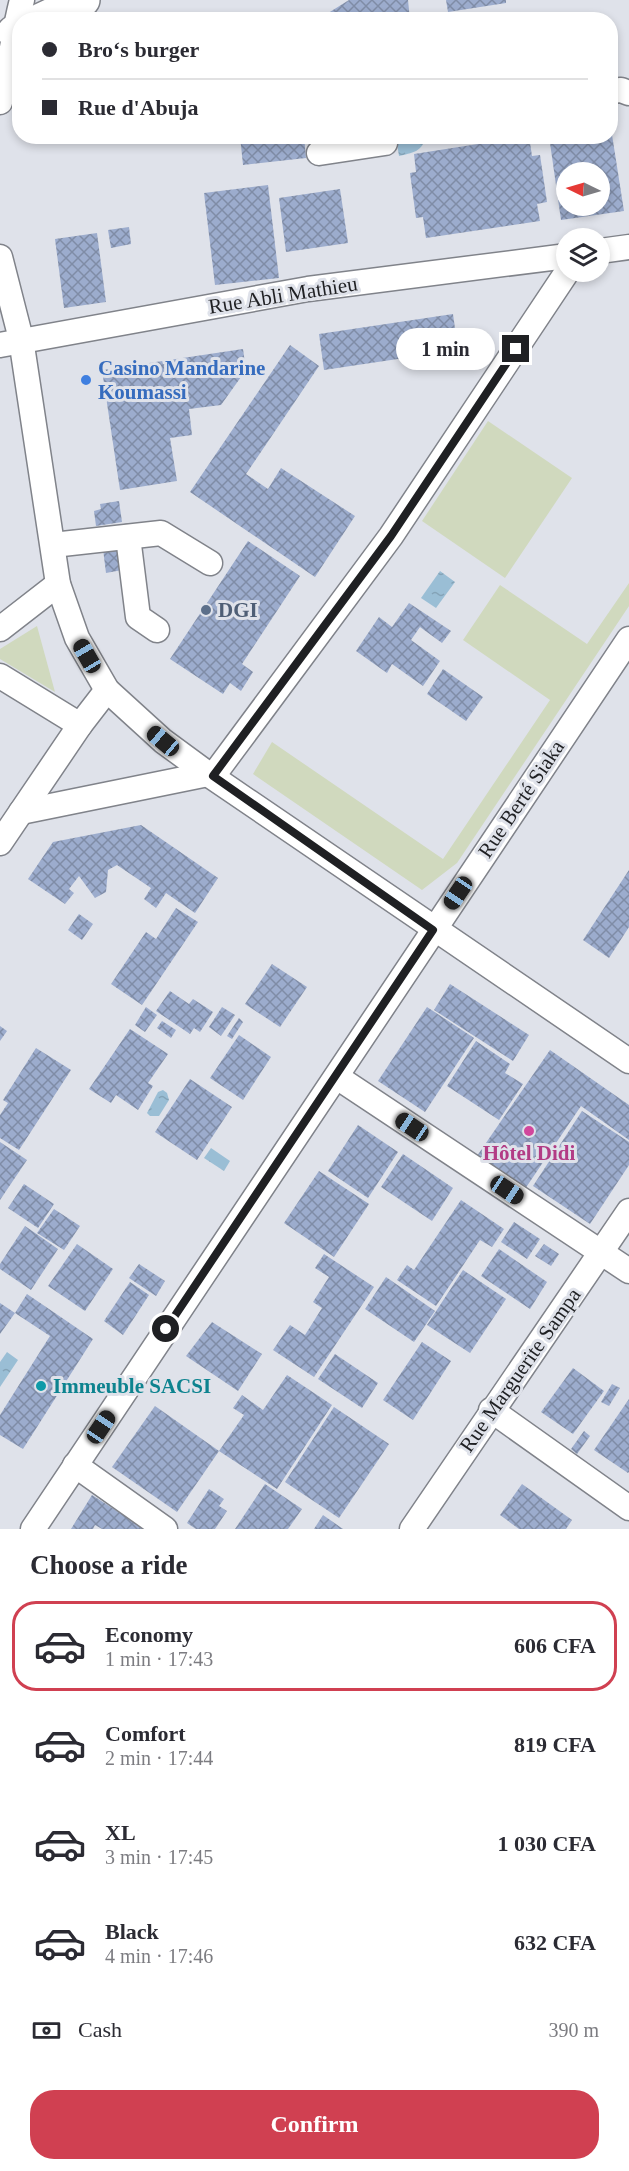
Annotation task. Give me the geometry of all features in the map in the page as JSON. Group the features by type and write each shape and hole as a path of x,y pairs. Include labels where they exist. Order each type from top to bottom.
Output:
{"highway":[{"path":"57,12 83,0"}],"street":[{"path":"0,102 12,57"},
{"path":"319,153 378,144"},
{"path":"610,250 629,247"},
{"path":"0,257 11,342 53,545 58,584 77,638 107,690 163,741 210,775 433,930 629,1061"},
{"name":"Rue Abli Mathieu","path":"11,342 308,289 556,257"},
{"path":"21,812 210,775 391,536 560,282"},
{"path":"53,545 161,533 210,563"},
{"path":"128,537 138,617 157,630"},
{"path":"0,629 58,584"},
{"name":"Rue Berté Siaka","path":"33,1529 629,639"},
{"path":"0,676 80,724"},
{"path":"0,843 80,724 107,690"},
{"path":"337,1077 629,1271"},
{"name":"Rue Marguerite Sampa","path":"412,1529 491,1410 629,1211"},
{"path":"491,1410 629,1508"},
{"path":"75,1466 165,1529"}],"green space":[{"path":"488,421 572,478 505,578 422,521"},
{"path":"629,583 629,606 457,863 422,890 253,774 272,742 443,859 550,700 463,640 500,585 587,644"},
{"path":"37,626 55,692 0,659 0,649"}],"water":[{"path":"397,144 422,144 412,153 399,156"},
{"path":"440,571 455,582 436,608 421,598"},
{"path":"163,1090 167,1093 169,1100 159,1116 150,1116 147,1113 158,1092"},
{"path":"211,1148 230,1161 224,1171 204,1158"},
{"path":"7,1352 18,1360 0,1387 0,1362"}],"building":[{"path":"349,0 408,0 409,12 330,12"},
{"path":"446,0 506,0 506,3 448,12"},
{"path":"241,144 305,144 306,158 243,165"},
{"path":"478,144 530,144 532,156 540,155 547,202 537,204 540,221 426,238 423,217 416,218 410,173 416,172 414,154"},
{"path":"550,144 613,144 624,211 610,213 610,162 556,162 556,185"},
{"path":"268,185 279,278 215,285 204,193"},
{"path":"340,189 348,243 286,252 279,198"},
{"path":"560,216 589,216 561,220"},
{"path":"129,227 131,244 111,248 108,230"},
{"path":"97,233 106,302 64,308 55,239"},
{"path":"453,314 458,350 324,370 319,334"},
{"path":"290,345 319,366 246,474 268,489 281,468 355,516 315,577 190,492"},
{"path":"243,349 246,370 221,405 189,409 192,435 170,438 177,481 120,490 102,370"},
{"path":"119,501 122,522 96,526 94,511 101,509 100,504"},
{"path":"248,541 300,576 242,664 253,672 241,691 230,683 223,694 170,659"},
{"path":"119,548 122,570 106,573 103,549"},
{"path":"409,603 451,631 442,643 420,627 411,640 440,661 423,686 392,664 387,673 356,651 379,617 392,627"},
{"path":"443,669 483,697 466,721 427,694"},
{"path":"141,825 218,878 195,913 166,893 156,908 144,899 151,888 117,865 108,870 106,892 95,898 79,876 69,889 74,893 65,904 28,879 53,842"},
{"path":"629,870 629,927 609,958 583,940"},
{"path":"176,908 198,922 142,1005 111,984 146,932 156,939"},
{"path":"79,914 93,924 82,940 68,930"},
{"path":"272,964 307,987 280,1027 245,1004"},
{"path":"450,984 529,1035 513,1061 434,1010"},
{"path":"170,991 189,1004 193,999 213,1012 200,1032 194,1028 190,1034 156,1011"},
{"path":"146,1007 157,1015 145,1032 135,1025"},
{"path":"222,1007 235,1015 221,1036 209,1027"},
{"path":"427,1007 474,1038 425,1112 378,1081"},
{"path":"239,1018 243,1022 232,1039 227,1036"},
{"path":"162,1021 176,1030 171,1038 157,1028"},
{"path":"0,1026 7,1031 0,1041"},
{"path":"130,1029 168,1054 148,1083 153,1086 138,1110 116,1095 111,1103 89,1089"},
{"path":"239,1035 271,1057 243,1100 210,1078"},
{"path":"476,1041 510,1064 505,1073 523,1084 499,1120 447,1086"},
{"path":"36,1048 71,1070 19,1150 0,1138 0,1115 8,1103 3,1100"},
{"name":"Hôtel Didi","path":"550,1050 629,1105 629,1140 581,1106 525,1189 477,1156"},
{"path":"190,1079 232,1107 197,1160 155,1132"},
{"path":"582,1111 629,1142 629,1165 590,1224 533,1186"},
{"path":"358,1125 398,1152 368,1198 328,1171"},
{"path":"0,1142 27,1160 0,1200"},
{"path":"403,1154 453,1188 432,1221 381,1187"},
{"path":"319,1171 369,1204 334,1257 284,1223"},
{"path":"24,1184 54,1204 38,1228 8,1208"},
{"path":"461,1200 504,1229 492,1247 480,1240 436,1306 397,1280 407,1265 414,1270"},
{"path":"54,1209 80,1226 64,1250 37,1233"},
{"path":"514,1222 540,1239 527,1259 501,1242"},
{"path":"25,1226 58,1249 31,1290 0,1269 0,1264"},
{"path":"77,1244 113,1269 85,1311 48,1286"},
{"path":"544,1244 559,1254 551,1266 535,1256"},
{"path":"499,1249 547,1282 530,1309 481,1276"},
{"path":"324,1254 374,1287 314,1377 273,1350 290,1325 305,1335 322,1308 313,1302 329,1277 315,1268"},
{"path":"139,1264 165,1281 156,1296 129,1278"},
{"path":"463,1270 506,1299 470,1353 427,1325"},
{"path":"386,1277 435,1311 414,1342 365,1309"},
{"path":"130,1282 149,1295 123,1335 104,1321"},
{"name":"Immeuble SACSI","path":"27,1294 93,1339 23,1449 0,1435 0,1415 50,1336 15,1313"},
{"path":"0,1303 15,1313 0,1334"},
{"path":"212,1322 262,1354 238,1391 186,1356"},
{"path":"422,1342 451,1361 413,1420 383,1400"},
{"path":"335,1354 378,1383 362,1408 318,1379"},
{"path":"573,1368 604,1391 573,1434 541,1412"},
{"path":"287,1375 332,1405 277,1489 219,1451 244,1415 233,1408 242,1395 263,1410"},
{"path":"612,1384 620,1388 609,1406 601,1402"},
{"path":"629,1399 629,1472 628,1473 594,1450"},
{"path":"155,1406 219,1451 177,1512 112,1467"},
{"path":"334,1407 389,1444 339,1518 285,1482"},
{"path":"584,1431 590,1436 577,1454 571,1449"},
{"path":"265,1484 302,1509 288,1529 235,1529"},
{"path":"522,1484 572,1520 566,1529 519,1529 500,1515"},
{"path":"209,1489 224,1499 219,1506 227,1511 215,1529 196,1529 187,1523"},
{"path":"92,1495 145,1529 102,1529 95,1525 93,1529 71,1529"},
{"path":"323,1515 343,1529 314,1529"}],"place":[{"name":"Casino Mandarine Koumassi","path":"86,380"},
{"name":"DGI","path":"206,610"},
{"name":"Hôtel Didi","path":"529,1131"},
{"name":"Immeuble SACSI","path":"41,1386"}],"route":[{"path":"166,1329 337,1077 433,930 213,776 391,536 516,349"}]}
